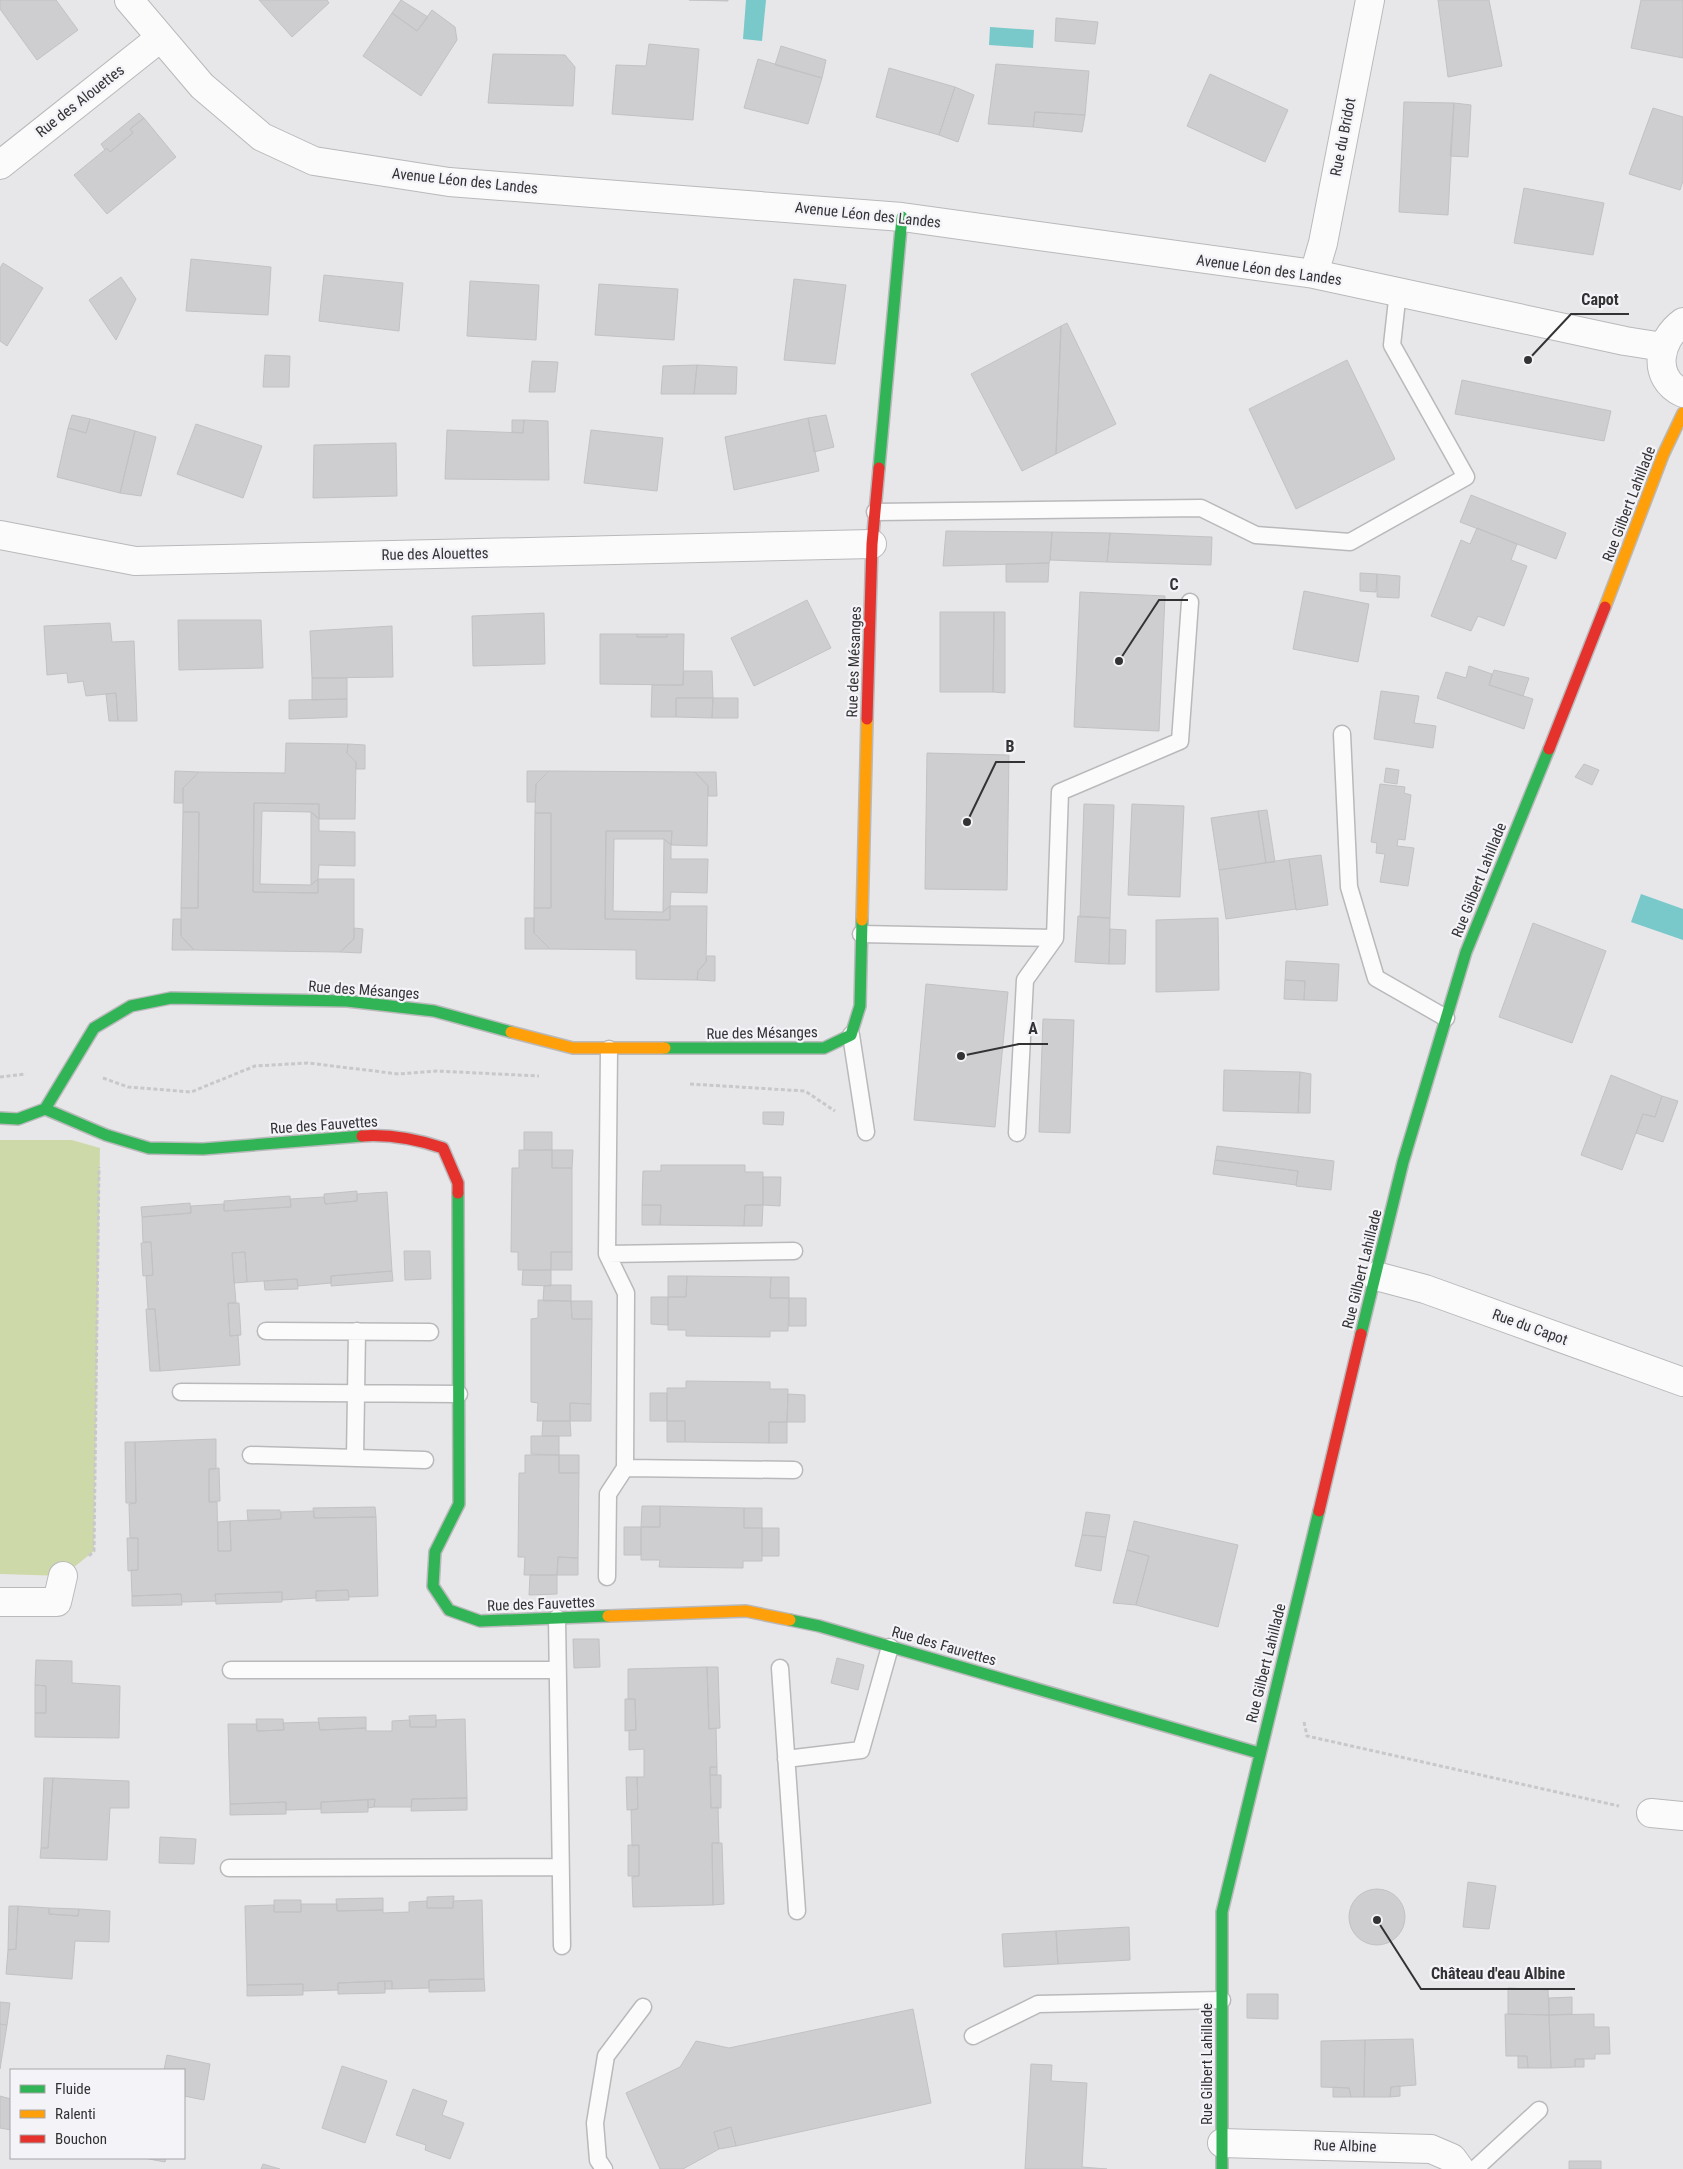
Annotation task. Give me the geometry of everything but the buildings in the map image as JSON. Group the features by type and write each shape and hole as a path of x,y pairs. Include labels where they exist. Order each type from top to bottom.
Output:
{"street":[{"name":"Avenue Léon des Landes","path":"128,0 202,86 262,136 314,161 449,182 902,217 1314,274 1616,339 1663,347"},
{"name":"Rue du Bridot","path":"1314,274 1323,243 1370,0"},
{"name":"Rue des Alouettes","path":"0,165 160,38"},
{"name":"Rue des Mésanges","path":"45,1109 94,1028 131,1006 171,998 347,1001 434,1011 573,1048 824,1048 851,1035 860,1006 872,544 902,217"},
{"path":"1683,322 1667,337 1663,347 1662,360 1664,372 1670,383 1683,393"},
{"name":"Rue Gilbert Lahillade","path":"1222,2156 1222,1912 1403,1162 1466,952 1577,680 1663,455 1683,413"},
{"name":"Rue des Alouettes","path":"0,535 134,561 872,544"},
{"path":"0,1118 18,1119 45,1109"},
{"name":"Rue des Fauvettes","path":"45,1109 106,1135 149,1148 203,1149 381,1135 416,1140 443,1148 458,1183 460,1504 435,1552 433,1586 449,1610 480,1621 746,1611 819,1626 1259,1753"},
{"name":"Rue du Capot","path":"1376,1276 1425,1289 1683,1382"},
{"path":"0,1602 57,1602 63,1576"},
{"path":"1651,1813 1683,1816"},
{"name":"Rue Albine","path":"1222,2156 1431,2149 1452,2158 1460,2169"}],"lane":[{"path":"875,512 1201,508 1256,535 1350,542 1466,477 1392,345 1398,291"},
{"path":"1017,1133 1025,980 1055,938 1060,792 1180,741 1190,602"},
{"path":"1342,734 1349,887 1376,978 1446,1018"},
{"path":"861,934 1055,938"},
{"path":"851,1035 866,1132"},
{"path":"607,1577 608,1494 625,1468 626,1293 606,1254 610,1049"},
{"path":"606,1254 794,1251"},
{"path":"266,1331 430,1332"},
{"path":"355,1458 357,1331"},
{"path":"181,1392 459,1394"},
{"path":"250,1455 425,1460"},
{"path":"625,1468 794,1470"},
{"path":"556,1618 562,1946"},
{"path":"786,1759 861,1750 890,1647"},
{"path":"780,1668 797,1912"},
{"path":"232,1670 557,1670"},
{"path":"229,1868 560,1867"},
{"path":"973,2036 1038,2004 1222,2000"},
{"path":"604,2169 598,2160 595,2123 606,2056 643,2007"},
{"path":"1475,2169 1539,2110"}],"path":[{"path":"0,1077 70,1068 128,1086 191,1092 255,1066 308,1063 399,1074 437,1071 542,1076"},
{"path":"687,1084 805,1091 866,1132"},
{"path":"63,1576 94,1552 100,1148 106,1135"},
{"path":"1302,1715 1307,1736 1651,1813"}],"green space":[{"path":"0,1140 72,1140 100,1148 94,1551 63,1576 0,1574"}],"water":[{"path":"746,0 766,0 762,41 743,39"},
{"path":"990,27 1034,30 1033,48 989,45"},
{"path":"1641,894 1683,909 1683,940 1631,922"}],"traffic: fast":[{"path":"879,468 902,217"},
{"path":"1361,1334 1403,1162 1466,952 1549,749"},
{"path":"665,1048 824,1048 851,1035 860,1006 862,920"},
{"path":"0,1118 18,1119 45,1109 94,1028 131,1006 171,998 347,1001 434,1011 511,1032"},
{"path":"45,1109 106,1135 149,1148 203,1149 362,1136"},
{"path":"458,1193 459,1504 435,1552 433,1586 449,1610 480,1621 608,1616"},
{"path":"1222,2169 1222,1912 1319,1511"},
{"path":"790,1620 819,1626 1259,1753"}],"traffic: slow":[{"path":"1605,607 1663,455 1683,413"},
{"path":"862,920 867,719"},
{"path":"511,1032 573,1048 665,1048"},
{"path":"608,1616 746,1611 790,1620"}],"traffic: jam":[{"path":"867,719 872,544 879,468"},
{"path":"1549,749 1605,607"},
{"path":"362,1136 403,1138 443,1148 458,1183 458,1193"},
{"path":"1319,1511 1361,1334"}],"place":[{"name":"Capot","path":"1528,360"},
{"name":"C","path":"1119,661"},
{"name":"B","path":"967,822"},
{"name":"A","path":"961,1056"},
{"name":"Château d'eau Albine","path":"1377,1920"}]}
